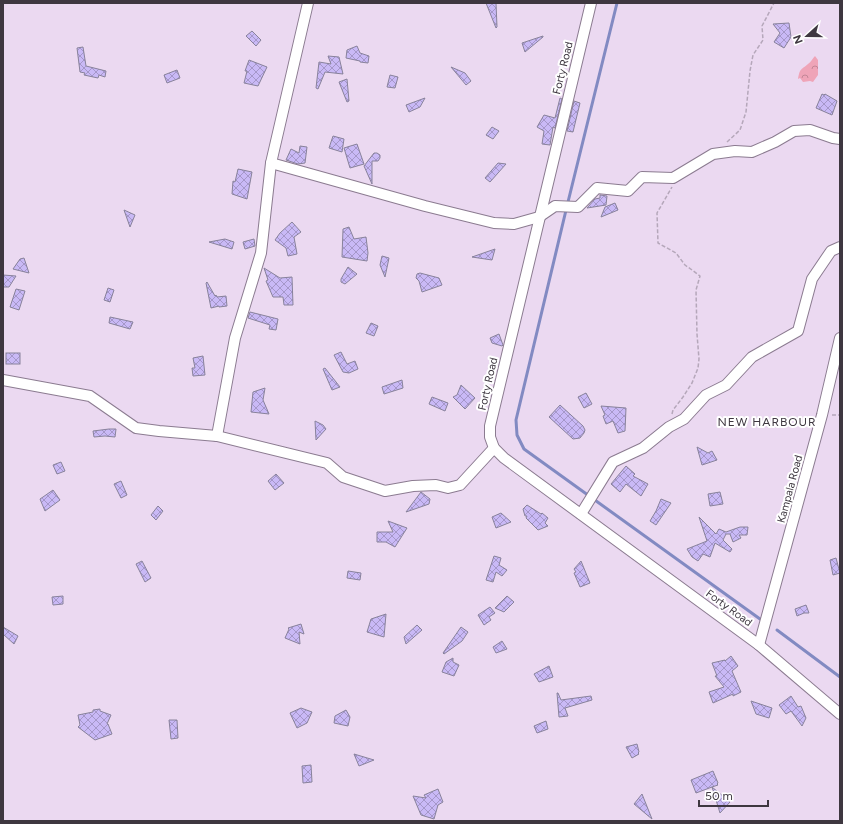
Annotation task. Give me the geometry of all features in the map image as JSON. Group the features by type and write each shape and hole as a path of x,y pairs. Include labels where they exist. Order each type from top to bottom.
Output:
{"street":[{"path":"217,436 235,338 261,253 271,163 308,3"},
{"name":"Forty Road","path":"591,3 490,426 490,437 494,448 504,458 760,645 840,714"},
{"path":"271,163 425,206 494,223 514,224 539,217 555,206 578,206 597,188 628,191 642,177 673,178 713,154 735,151 752,152 775,142 794,131 810,130 840,139"},
{"path":"581,514 614,462 643,448 669,427 684,419 706,395 726,385 752,357 798,331 812,279 831,251 840,248"},
{"name":"Kampala Road","path":"760,645 822,415 840,338"},
{"path":"3,380 90,396 136,428 217,436 327,463 343,477 384,491 413,486 436,485 448,488 460,485 494,448"}],"path":[{"path":"713,154 740,130 746,112 753,55 763,40 762,26 774,3"},
{"path":"669,427 673,410 692,383 698,368 699,359 696,290 700,276 685,265 676,253 658,243 657,213 672,188 673,178"}],"green space":[{"path":"815,56 818,60 818,75 813,82 803,82 800,78 798,79 800,71"}],"building":[{"path":"486,3 496,3 496,28"},
{"path":"789,23 791,37 784,48 774,42 780,33 773,24"},
{"path":"252,31 261,40 256,46 246,36"},
{"path":"543,37 525,52 522,43"},
{"path":"357,46 360,53 369,56 368,63 346,58 347,50"},
{"path":"83,47 86,66 106,71 105,77 99,75 98,78 84,75 85,73 80,72 77,48"},
{"path":"328,56 339,57 343,74 325,72 318,89 316,88 319,62 331,64"},
{"path":"249,60 267,67 258,86 244,83 247,71 245,71"},
{"path":"451,67 465,73 471,81 466,85"},
{"path":"177,70 180,78 167,83 164,75"},
{"path":"390,75 398,77 395,88 387,87"},
{"path":"347,79 349,101 347,102 339,82"},
{"path":"822,94 825,94 837,101 832,115 816,108"},
{"path":"425,98 420,107 409,112 406,105"},
{"path":"560,98 562,99 555,128 553,127 550,145 542,144 544,131 537,127 544,115 555,118"},
{"path":"574,101 580,103 573,132 567,131"},
{"path":"492,127 499,131 493,139 486,135"},
{"path":"333,136 344,139 342,152 329,148"},
{"path":"357,144 364,164 350,168 344,148"},
{"path":"300,146 307,147 305,163 298,164 286,160 291,149 299,153"},
{"path":"374,153 380,155 380,158 378,161 372,161 372,184 364,166"},
{"path":"498,163 506,164 490,182 485,178"},
{"path":"238,169 252,172 247,199 232,194 233,181 235,182"},
{"path":"600,195 607,196 606,205 587,208 595,199 600,198"},
{"path":"615,203 618,210 601,217 605,207"},
{"path":"124,210 135,215 130,227"},
{"path":"292,222 301,232 294,237 297,254 288,256 286,248 275,240"},
{"path":"349,227 354,239 366,237 368,253 367,261 342,257 343,229"},
{"path":"225,239 234,242 232,249 209,242"},
{"path":"254,239 255,246 245,249 243,242"},
{"path":"495,249 492,260 472,257"},
{"path":"382,256 389,258 385,277 380,265"},
{"path":"24,258 29,273 13,269 20,259"},
{"path":"348,267 357,274 345,284 341,282 341,279"},
{"path":"264,268 280,278 292,277 293,305 284,305 283,297 273,297 266,281 268,280"},
{"path":"420,273 439,278 442,285 422,292 419,281 416,278 417,274"},
{"path":"3,275 16,276 9,287 3,287"},
{"path":"207,282 215,296 226,296 227,306 211,308"},
{"path":"108,288 114,290 110,302 104,300"},
{"path":"16,289 25,291 19,310 10,307"},
{"path":"250,312 278,319 276,330 269,329 270,325 248,318"},
{"path":"110,317 133,322 130,329 109,323"},
{"path":"371,323 378,326 374,336 366,333"},
{"path":"499,334 503,345 502,346 492,343 490,338"},
{"path":"341,352 347,364 355,361 358,369 349,373 343,372 334,355"},
{"path":"6,353 20,353 20,364 6,364"},
{"path":"203,356 205,375 193,376 192,368 195,368 193,358"},
{"path":"325,368 340,387 332,390 323,369"},
{"path":"402,380 403,388 384,394 382,387"},
{"path":"461,385 475,398 465,409 453,397 457,395"},
{"path":"265,388 263,400 269,414 251,412 253,392"},
{"path":"586,393 592,404 584,408 578,397"},
{"path":"432,397 448,403 445,411 429,404"},
{"path":"560,405 583,426 585,430 580,438 573,439 549,417"},
{"path":"601,406 626,408 625,431 618,433 613,421 606,424 603,416 605,415"},
{"path":"315,421 323,425 326,429 316,440"},
{"path":"116,429 115,437 94,437 93,431"},
{"path":"697,447 708,453 712,451 717,460 702,465"},
{"path":"61,462 65,471 57,474 53,465"},
{"path":"626,466 635,474 633,476 648,484 641,496 626,484 620,492 611,484"},
{"path":"276,474 284,483 275,490 268,481"},
{"path":"121,481 127,495 121,498 114,484"},
{"path":"53,490 60,500 45,511 40,499"},
{"path":"421,492 430,499 429,504 406,512"},
{"path":"720,492 723,504 710,506 708,494"},
{"path":"661,499 671,503 656,525 650,521"},
{"path":"527,505 548,518 545,523 548,526 538,530 526,518 527,516 525,516 523,509"},
{"path":"158,506 163,511 156,520 151,515"},
{"path":"501,513 511,522 496,528 492,517"},
{"path":"699,517 716,534 719,529 726,532 740,527 748,527 747,535 739,535 741,538 733,542 730,534 726,534 723,540 732,549 730,552 715,543 710,557 703,554 698,561 692,557 687,549 707,541"},
{"path":"388,521 407,528 395,547 386,542 377,542 377,532 393,532"},
{"path":"494,556 501,558 499,565 507,570 502,576 496,572 493,582 486,580"},
{"path":"836,558 840,573 833,575 830,560"},
{"path":"142,561 151,578 145,582 136,564"},
{"path":"581,561 590,583 580,587 574,573 576,572 574,569"},
{"path":"348,571 361,573 360,580 347,578"},
{"path":"63,596 63,604 53,605 52,597"},
{"path":"507,596 514,602 504,612 495,608"},
{"path":"806,605 809,613 804,613 797,616 795,609"},
{"path":"490,607 495,613 489,617 491,620 484,625 478,615"},
{"path":"386,614 384,637 367,632 371,619"},
{"path":"301,624 304,634 299,632 300,644 285,638 289,629 288,628"},
{"path":"417,625 422,630 406,644 404,637"},
{"path":"3,627 18,636 14,644 3,634"},
{"path":"461,627 468,632 462,641 444,654 443,653"},
{"path":"502,641 507,649 496,653 493,647"},
{"path":"731,656 738,666 732,671 741,692 713,703 709,692 724,687 715,676 717,676 712,663 725,661"},
{"path":"453,658 453,662 459,665 454,676 442,672 446,662"},
{"path":"549,666 553,677 539,682 534,674"},
{"path":"557,693 561,700 591,696 592,700 565,708 568,716 559,717"},
{"path":"791,696 798,707 801,706 806,718 802,726 791,711 786,714 779,705"},
{"path":"751,701 772,708 769,718 756,714"},
{"path":"301,708 312,712 307,723 297,728 290,713"},
{"path":"100,709 100,711 111,715 107,724 112,734 95,740 78,727 80,725 78,715"},
{"path":"346,710 350,717 348,726 334,723 335,716"},
{"path":"169,720 177,720 178,738 171,739"},
{"path":"546,721 548,729 537,733 534,726"},
{"path":"637,744 639,754 632,758 626,747"},
{"path":"354,754 374,760 359,766"},
{"path":"311,765 312,782 303,783 302,766"},
{"path":"713,771 718,785 696,793 691,780"},
{"path":"712,787 730,802 720,813"},
{"path":"438,789 443,802 438,805 434,819 421,815 413,796 426,798 424,795"},
{"path":"642,794 652,819 634,804"}],"waterway":[{"path":"617,3 516,420 517,435 524,449 760,619"},
{"path":"777,630 840,677"}],"district":[{"name":"NEW HARBOUR","path":"767,422"}]}
